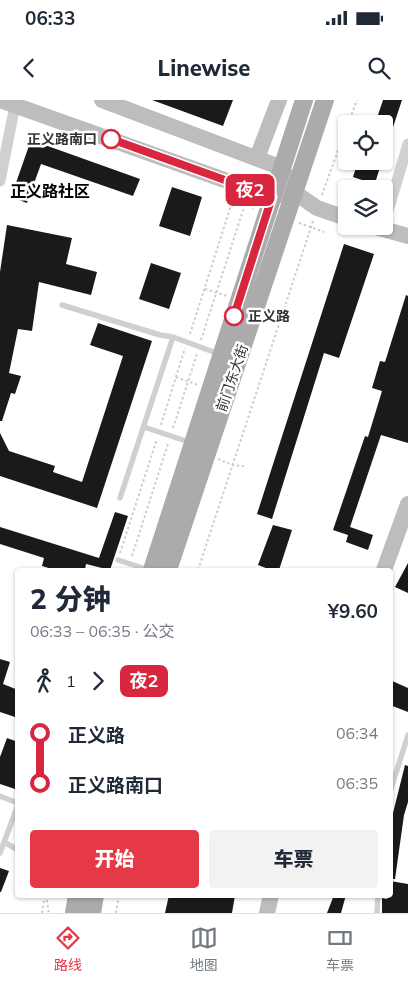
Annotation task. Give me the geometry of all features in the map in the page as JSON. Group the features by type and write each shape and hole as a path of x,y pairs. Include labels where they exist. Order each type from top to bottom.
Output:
{"main road":[{"name":"前门东大街","path":"169,568 221,355 304,100"},
{"name":"前门东大街","path":"152,568 200,446 294,192 325,100"},
{"path":"74,913 76,898"},
{"path":"92,913 94,898"}],"street":[{"path":"102,100 282,168 294,192 318,208 338,215"},
{"path":"257,158 279,100"},
{"path":"0,181 10,102 272,197 294,192"},
{"path":"393,188 408,144"},
{"path":"393,231 408,236"},
{"path":"385,568 408,504"},
{"path":"267,913 270,898"}],"lane":[{"path":"62,305 160,335 173,337 221,355"},
{"path":"120,498 173,337"},
{"path":"144,427 200,446"},
{"path":"118,560 144,568"},
{"path":"393,782 408,735"},
{"path":"0,796 15,803"},
{"path":"0,853 15,812"},
{"path":"4,842 15,848"},
{"path":"377,913 378,898"}],"path":[{"path":"351,115 357,100"},
{"path":"199,568 338,151"},
{"path":"130,564 250,190"},
{"path":"118,560 233,201"},
{"path":"205,289 232,298"},
{"path":"176,377 202,386"},
{"path":"42,913 44,898"},
{"path":"46,898 49,913"},
{"path":"116,913 118,898"}],"building":[{"path":"152,100 233,100 223,126"},
{"path":"383,100 402,100 393,127 393,115 378,115"},
{"path":"31,140 140,179 133,196 41,164 27,203 11,197"},
{"path":"355,170 379,170 376,180 362,180 353,177"},
{"path":"172,187 202,197 190,236 159,226"},
{"path":"7,225 72,238 66,264 97,272 91,295 39,282 32,331 18,329 9,373 21,376 15,394 11,393 2,421 0,421 0,272"},
{"path":"344,244 374,254 339,358 324,353 272,519 257,514"},
{"path":"151,263 181,273 169,309 139,299"},
{"path":"406,295 408,296 408,443 381,435 350,527 373,535 368,550 346,542 348,535 333,530 365,436 368,437 382,391 372,388 380,361 385,362"},
{"path":"98,323 152,341 97,508 0,476 0,433 9,451 55,466 53,472 82,482 123,356 90,345"},
{"path":"115,512 128,516 111,568 86,564 85,568 48,568 42,566 44,558 0,544 0,527 99,558"},
{"path":"273,525 292,530 280,568 266,568 258,565"},
{"path":"408,563 408,593 395,587"},
{"path":"0,659 10,662 3,684 15,689 15,717 0,712"},
{"path":"393,681 408,688 408,712 393,706"},
{"path":"7,738 15,741 15,789 0,784 0,757"},
{"path":"405,765 408,766 408,802 404,815 395,879 393,879 393,813"},
{"path":"0,868 9,871 1,892 0,892"},
{"path":"393,882 408,884 408,913 382,913 382,898 393,898"},
{"path":"168,898 234,898 232,913 165,913"},
{"path":"333,898 345,898 341,913 327,913"}],"bus line":[{"name":"夜2","path":"111,139 272,197 234,316"}],"place":[{"name":"正义路南口","path":"111,139"},
{"name":"正义路","path":"234,316"}],"district":[{"name":"正义路社区","path":"50,191"}]}
